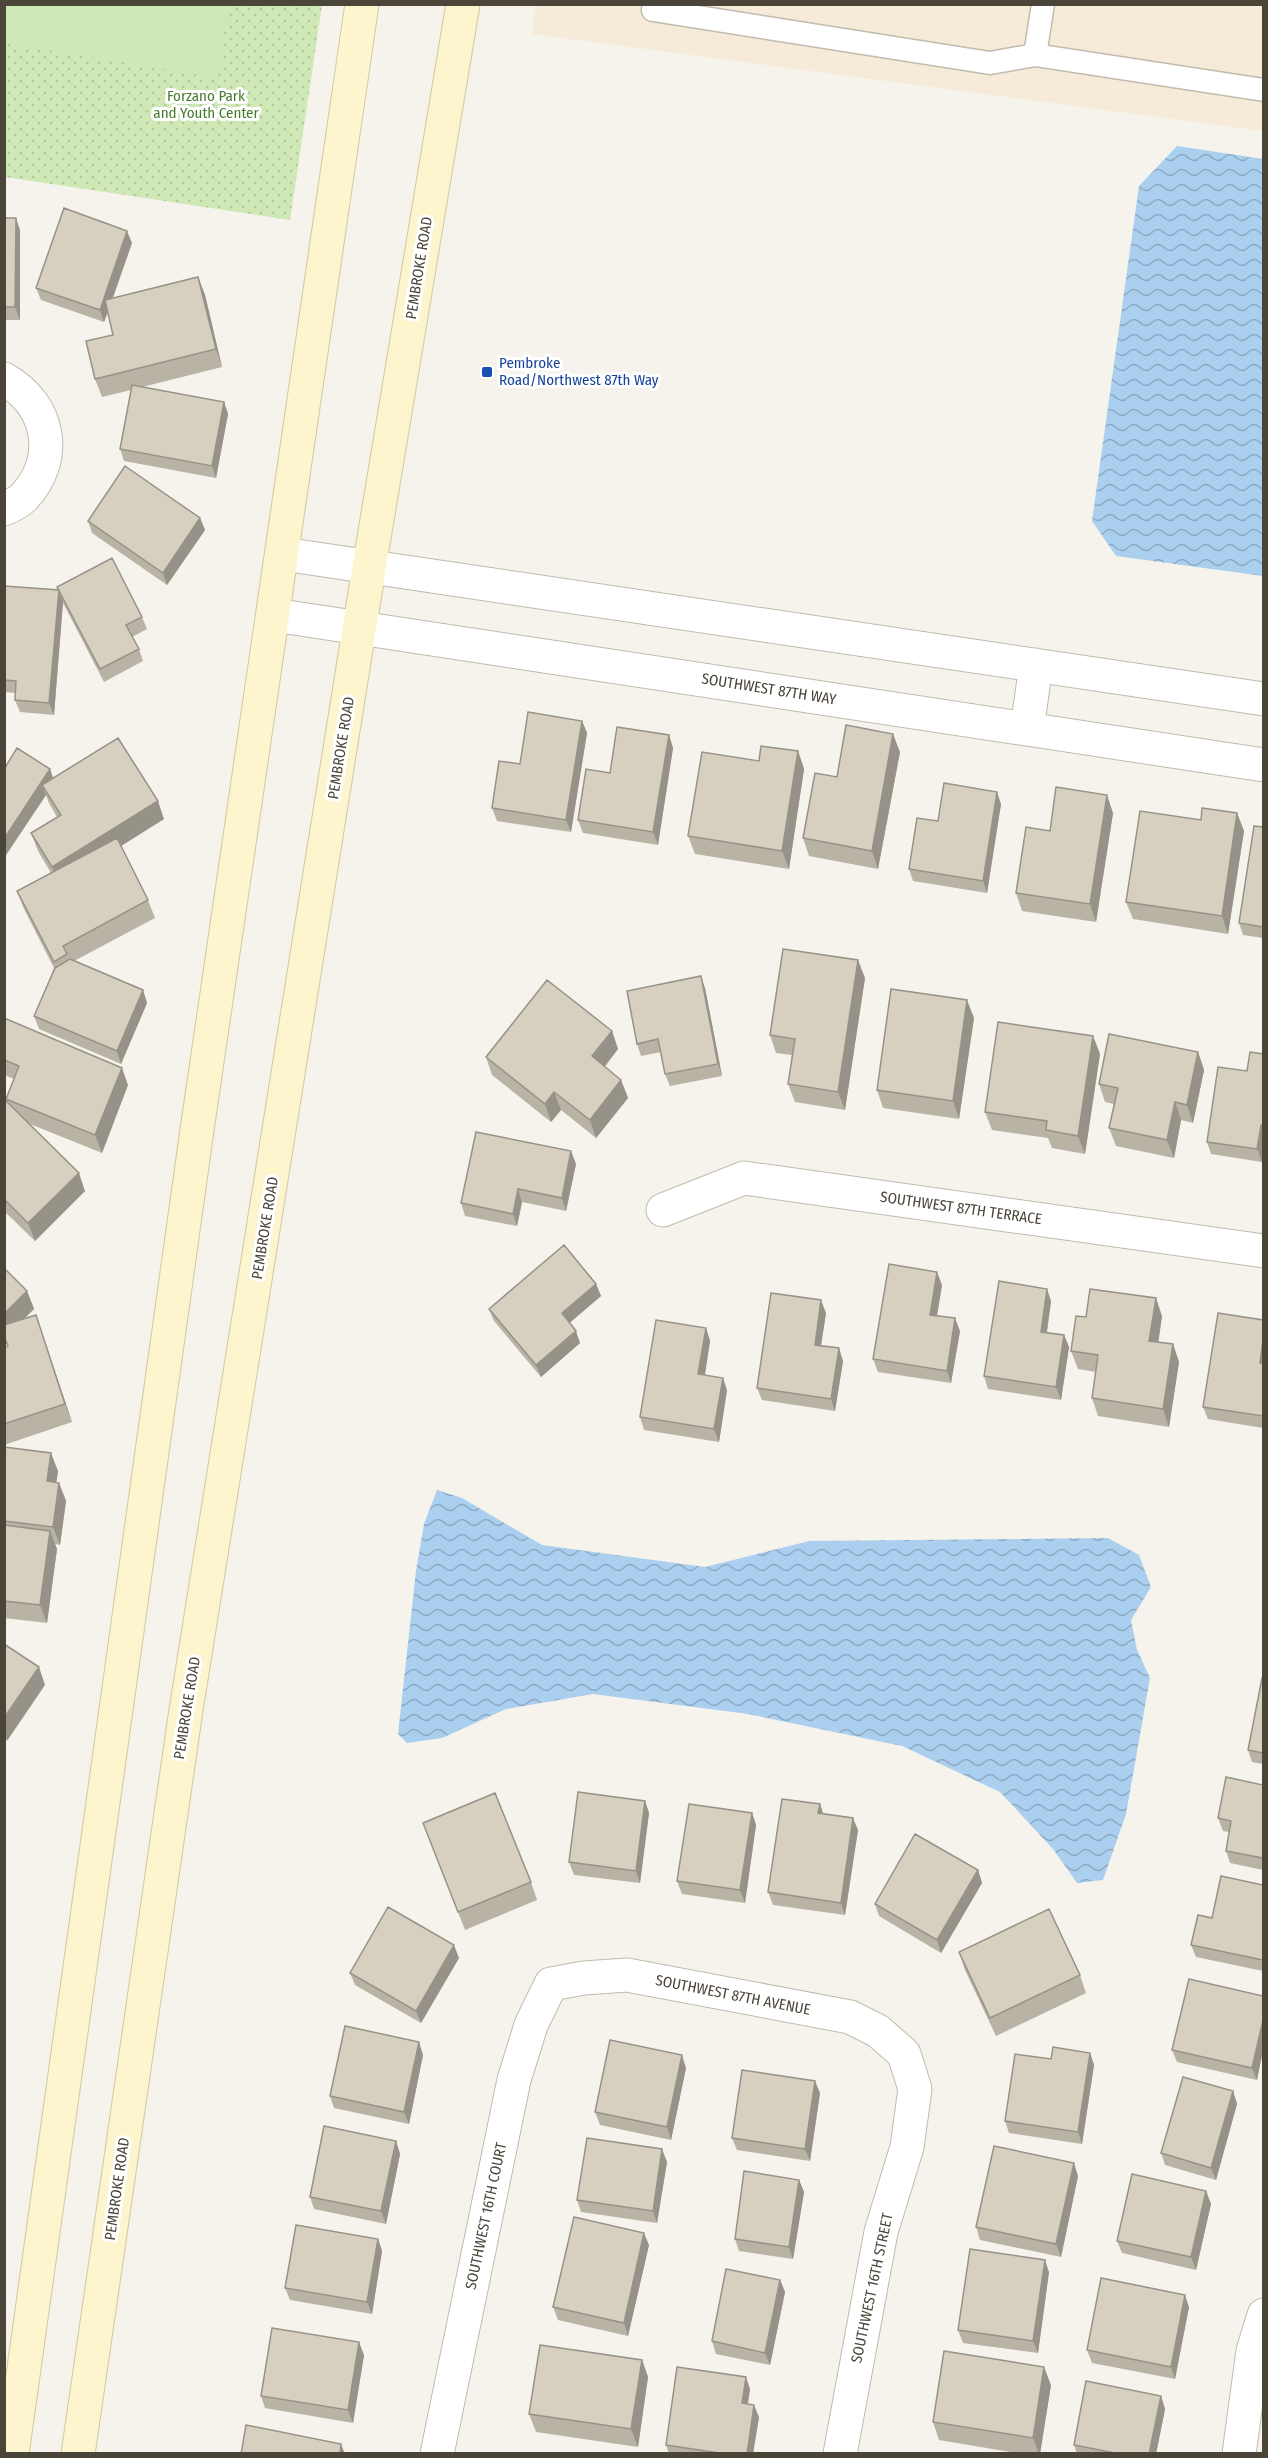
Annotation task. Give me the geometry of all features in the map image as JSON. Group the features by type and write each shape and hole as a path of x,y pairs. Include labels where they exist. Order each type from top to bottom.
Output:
{"main road":[{"path":"12,2454 198,1119 283,554 362,4"},
{"name":"PEMBROKE ROAD","path":"78,2454 186,1710 369,568 463,4"}],"street":[{"path":"4,379 19,387 35,406 45,429 46,454 38,478 22,498 4,510"},
{"path":"283,554 1263,699"},
{"name":"SOUTHWEST 87TH WAY","path":"274,615 1263,765"},
{"path":"1027,729 1036,665"},
{"name":"SOUTHWEST 87TH TERRACE","path":"663,1210 744,1178 1263,1251"},
{"name":"SOUTHWEST 87TH AVENUE","path":"551,1984 584,1977 627,1975 850,2017 878,2031 904,2054"},
{"name":"SOUTHWEST 16TH COURT","path":"437,2454 514,2080 531,2025 551,1984"},
{"name":"SOUTHWEST 16TH STREET","path":"840,2454 881,2232 907,2147 915,2089 904,2054"},
{"path":"1239,2454 1253,2351 1263,2315"}],"lane":[{"path":"654,4 653,10 990,63 1035,55 1263,90"},
{"path":"1035,55 1043,4"}],"shaded area":[{"path":"536,4 1263,5 1263,131 532,34"}],"green space":[{"name":"Forzano Park and Youth Center","path":"4,5 322,5 290,220 5,177"},
{"path":"4,5 228,5 218,78 5,43"}],"water":[{"path":"1177,146 1263,159 1263,576 1116,556 1092,521 1139,186"},
{"path":"437,1490 462,1498 542,1545 705,1567 809,1541 1108,1538 1139,1555 1151,1587 1131,1620 1137,1650 1150,1678 1126,1814 1103,1880 1077,1883 1053,1849 1000,1792 902,1746 748,1714 593,1694 506,1709 442,1738 407,1743 398,1734 416,1571 424,1524"}],"building":[{"path":"64,208 127,231 100,310 36,288"},
{"path":"4,218 16,218 15,307 4,307"},
{"path":"198,277 216,349 95,379 86,341 113,335 105,300"},
{"path":"132,385 224,402 212,466 120,449"},
{"path":"125,466 200,518 163,573 88,521"},
{"path":"112,558 142,617 126,625 139,649 100,669 57,587"},
{"path":"4,586 59,590 49,703 15,700 16,681 4,680"},
{"path":"528,712 582,721 566,820 492,808 499,761 520,764"},
{"path":"846,725 893,734 872,851 803,838 815,773 837,777"},
{"path":"617,727 669,735 653,832 578,820 586,769 610,773"},
{"path":"118,738 158,801 52,867 31,833 61,815 42,785"},
{"path":"761,746 798,751 782,851 688,836 702,752 759,761"},
{"path":"17,748 50,769 4,839 4,765 6,766"},
{"path":"944,783 997,792 983,881 909,869 917,818 938,821"},
{"path":"1056,787 1107,795 1090,904 1016,893 1026,827 1050,831"},
{"path":"1202,808 1237,813 1222,916 1126,902 1140,811 1201,820"},
{"path":"1254,826 1263,827 1263,927 1239,923"},
{"path":"117,838 148,900 63,946 67,954 54,962 17,891"},
{"path":"783,949 858,960 838,1092 788,1084 795,1039 770,1035"},
{"path":"70,959 143,990 117,1051 34,1016 55,968"},
{"path":"701,976 718,1064 665,1074 658,1039 637,1044 627,991"},
{"path":"547,980 612,1031 592,1056 621,1080 590,1120 554,1092 545,1104 486,1057"},
{"path":"891,989 967,1000 953,1101 877,1090"},
{"path":"4,1018 122,1068 95,1135 6,1099 19,1066 4,1060"},
{"path":"998,1022 1093,1036 1078,1136 1046,1130 1047,1121 985,1112"},
{"path":"1109,1034 1198,1052 1187,1105 1175,1102 1167,1140 1109,1128 1118,1088 1099,1084"},
{"path":"1250,1052 1263,1054 1263,1125 1261,1125 1257,1149 1207,1142 1218,1067 1247,1071"},
{"path":"4,1099 79,1173 28,1223 4,1199"},
{"path":"476,1132 571,1151 562,1198 518,1189 513,1214 461,1203"},
{"path":"564,1245 596,1284 562,1313 576,1331 536,1365 489,1309"},
{"path":"889,1264 937,1272 930,1315 955,1318 947,1371 873,1359"},
{"path":"4,1268 27,1291 4,1314"},
{"path":"999,1281 1047,1289 1041,1332 1064,1335 1056,1387 984,1376"},
{"path":"1090,1289 1156,1298 1149,1341 1173,1344 1163,1409 1092,1398 1098,1355 1071,1351 1076,1316 1086,1317"},
{"path":"771,1293 821,1300 815,1345 839,1348 831,1399 757,1388"},
{"path":"1218,1313 1263,1320 1260,1363 1263,1363 1263,1416 1203,1407"},
{"path":"36,1315 65,1404 4,1424 4,1348 8,1346 4,1336 4,1325"},
{"path":"656,1320 706,1328 698,1374 723,1378 714,1429 640,1417"},
{"path":"4,1447 51,1453 47,1481 59,1483 53,1527 4,1521"},
{"path":"4,1525 50,1531 40,1605 4,1601"},
{"path":"4,1644 39,1667 4,1718"},
{"path":"1263,1678 1263,1753 1248,1750"},
{"path":"1226,1777 1263,1785 1263,1858 1226,1851 1231,1821 1218,1818"},
{"path":"578,1792 645,1801 636,1871 569,1862"},
{"path":"495,1793 531,1882 458,1912 423,1823"},
{"path":"782,1799 820,1804 818,1813 853,1818 841,1903 768,1892"},
{"path":"689,1804 752,1813 740,1890 677,1881"},
{"path":"915,1834 978,1870 937,1940 875,1904"},
{"path":"1221,1876 1263,1885 1263,1960 1191,1945 1198,1915 1212,1918"},
{"path":"388,1907 454,1945 416,2011 350,1973"},
{"path":"1049,1909 1080,1975 990,2018 959,1952"},
{"path":"1189,1979 1263,1996 1263,2020 1252,2068 1172,2050"},
{"path":"345,2026 419,2042 404,2112 330,2096"},
{"path":"610,2040 682,2055 667,2127 595,2112"},
{"path":"1053,2047 1090,2053 1078,2132 1005,2121 1015,2054 1051,2059"},
{"path":"742,2070 815,2081 805,2149 732,2138"},
{"path":"1183,2077 1233,2091 1211,2168 1161,2153"},
{"path":"324,2126 396,2141 381,2211 310,2197"},
{"path":"587,2138 662,2149 653,2211 577,2200"},
{"path":"994,2146 1074,2163 1056,2244 976,2227"},
{"path":"744,2171 799,2180 789,2247 735,2239"},
{"path":"1132,2174 1206,2191 1191,2257 1117,2241"},
{"path":"574,2217 644,2233 624,2323 553,2307"},
{"path":"296,2225 378,2239 367,2302 285,2288"},
{"path":"970,2249 1045,2260 1033,2341 958,2330"},
{"path":"726,2269 780,2280 765,2353 712,2341"},
{"path":"1101,2278 1185,2295 1171,2367 1087,2350"},
{"path":"272,2328 359,2342 348,2410 261,2396"},
{"path":"540,2345 642,2360 631,2429 529,2414"},
{"path":"944,2351 1044,2367 1033,2438 933,2422"},
{"path":"677,2367 746,2377 742,2403 754,2405 747,2454 726,2454 666,2445"},
{"path":"1086,2381 1161,2396 1149,2454 1120,2454 1074,2445"},
{"path":"246,2425 341,2444 340,2454 241,2454"}],"place":[{"name":"Pembroke Road/Northwest 87th Way","path":"487,372"}]}
